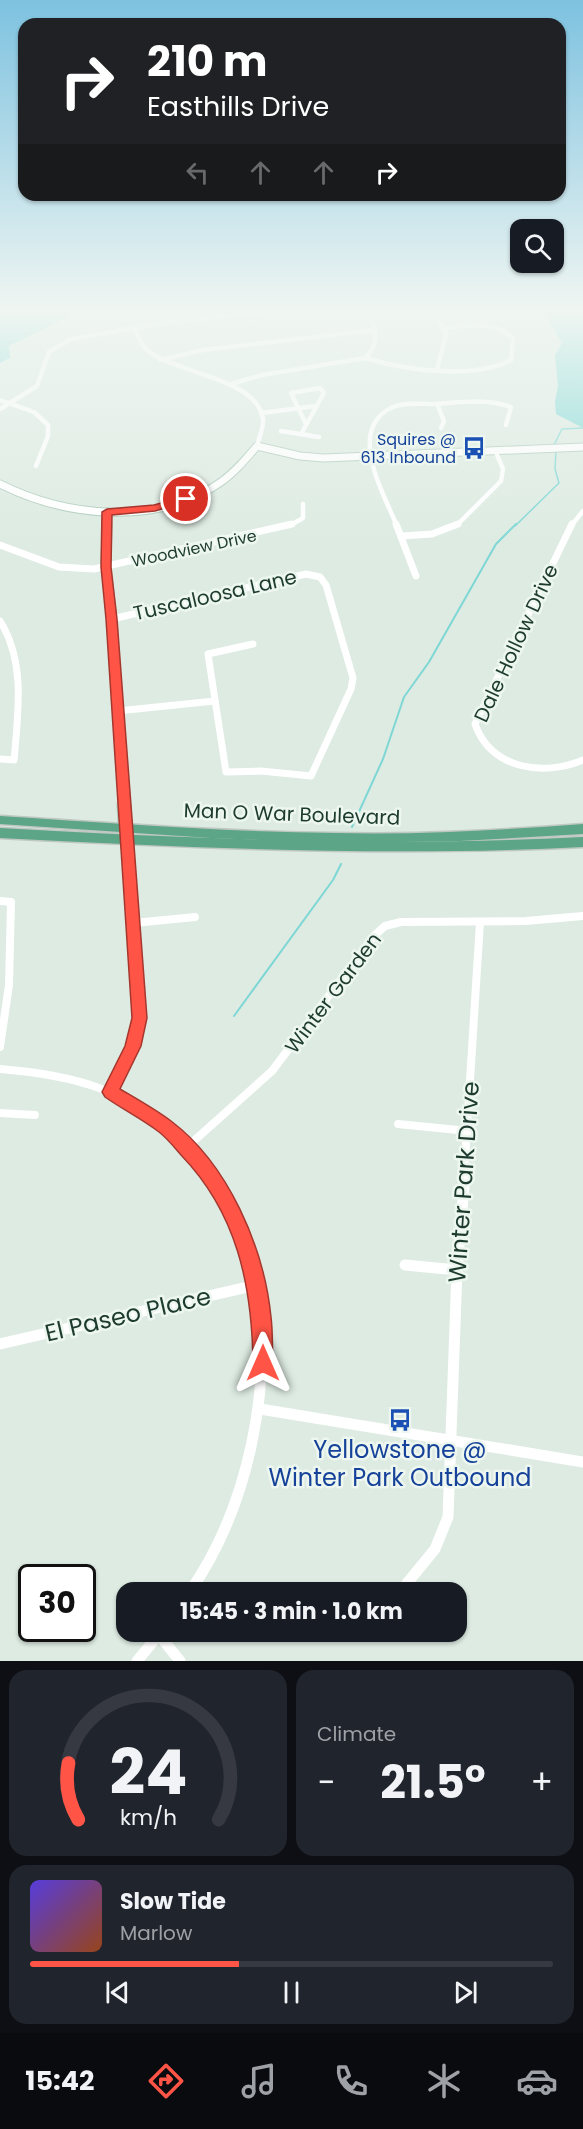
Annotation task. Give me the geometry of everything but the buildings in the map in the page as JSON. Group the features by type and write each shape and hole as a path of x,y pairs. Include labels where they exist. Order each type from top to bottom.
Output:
{"main road":[{"name":"Man O War Boulevard","path":"0,820 338,838 483,836 583,829"},
{"name":"Man O War Boulevard","path":"0,833 353,849 437,849 583,842"}],"street":[{"path":"0,409 31,390"},
{"path":"2,487 58,506 107,512 155,508 200,494 225,479 258,446 264,428 261,413 253,400 239,390"},
{"path":"306,424 291,397 291,392 309,390"},
{"path":"301,434 324,393 321,390"},
{"path":"0,400 40,416 48,425 48,436 36,466"},
{"path":"416,576 369,455 367,444 383,411 400,405 498,401 511,407 506,425"},
{"path":"437,404 444,421 441,428"},
{"path":"261,413 316,406"},
{"path":"281,431 319,437"},
{"path":"258,446 312,457 583,447"},
{"path":"402,536 432,534 456,526 501,481 503,469 495,450"},
{"name":"Woodview Drive","path":"0,545 65,568 86,570 289,526 298,523 303,518 303,504"},
{"name":"Dale Hollow Drive","path":"583,511 572,524 475,724 479,738 484,745 509,762 556,768 583,760"},
{"path":"107,512 106,567 112,619 140,1018 132,1046 110,1092"},
{"name":"Tuscaloosa Lane","path":"112,619 306,574 314,574 322,579 352,670 353,684 311,776 261,771 226,772 208,654 253,644"},
{"path":"0,621 8,632 16,654 17,694 14,760 0,759"},
{"path":"117,711 215,701"},
{"path":"0,901 11,902 11,911 9,985 0,1047"},
{"name":"Winter Garden","path":"187,1147 272,1071 374,936 385,926 401,922 480,922 583,916"},
{"path":"134,923 195,917"},
{"name":"Winter Park Drive","path":"409,1582 443,1537 448,1517 457,1270 468,1131 480,922"},
{"path":"0,1069 50,1074 110,1092 149,1114 187,1147 213,1178 244,1239 256,1286 263,1333 260,1409 234,1504 212,1555 196,1582"},
{"path":"0,1113 35,1115"},
{"path":"398,1124 468,1131"},
{"path":"405,1264 457,1270"},
{"name":"El Paseo Place","path":"0,1344 256,1286"},
{"path":"260,1409 583,1462"},
{"path":"137,1661 153,1642"},
{"path":"166,1642 180,1661"}],"water":[{"path":"557,390 583,390 583,428 556,414"}],"waterway":[{"path":"554,445 562,429 583,428"},
{"path":"515,526 559,483 555,469 556,451"},
{"path":"352,827 383,759 404,697 429,662 496,544 516,524"},
{"path":"234,1016 333,880 341,864"}],"place":[{"name":"Squires @ 613 Inbound","path":"474,448"},
{"name":"Yellowstone @ Winter Park Outbound","path":"400,1420"}],"route":[{"path":"186,499 155,508 107,512 106,567 112,619 140,1018 132,1046 110,1092 149,1114 166,1127 202,1164 223,1195 244,1239 256,1286 262,1317 263,1363"}]}
